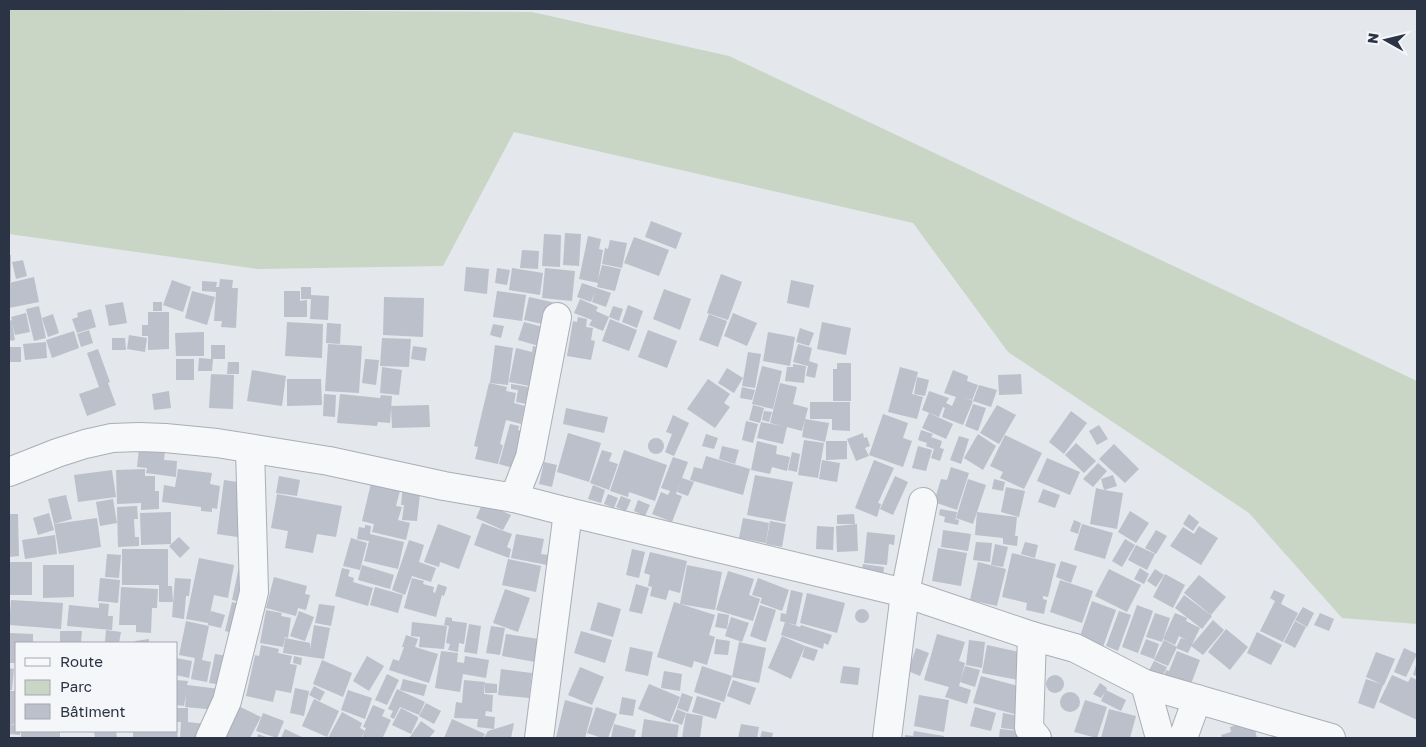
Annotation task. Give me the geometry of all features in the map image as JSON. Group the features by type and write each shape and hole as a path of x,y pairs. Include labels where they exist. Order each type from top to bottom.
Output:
{"street":[{"path":"514,498 530,457 557,317"},
{"path":"9,472 57,453 112,438 165,438 217,443 329,461 444,486 514,498 904,593 1032,636 1075,648 1145,684 1331,738"},
{"path":"210,738 227,701 254,592 250,449"},
{"path":"887,738 904,593 923,502"},
{"path":"539,738 568,512"},
{"path":"1032,636 1028,728 1036,738"},
{"path":"1145,684 1160,738"},
{"path":"1183,738 1197,699"}],"green space":[{"path":"9,9 532,12 729,56 1417,381 1417,624 1342,618 1249,513 1008,352 913,223 514,132 443,266 257,269 9,234"}],"building":[{"path":"651,221 682,233 676,249 645,237"},
{"path":"565,233 581,234 579,266 563,265"},
{"path":"544,234 561,235 560,267 542,266"},
{"path":"588,236 601,239 599,249 603,250 598,280 602,265 621,269 615,291 597,287 598,283 579,279"},
{"path":"634,237 669,250 659,276 624,263"},
{"path":"610,240 627,243 622,268 602,264 605,248 608,249"},
{"path":"522,250 539,251 538,269 520,268"},
{"path":"9,255 11,255 11,282 9,282"},
{"path":"23,260 27,276 16,279 12,262"},
{"path":"466,267 489,269 487,294 464,291"},
{"path":"497,268 510,270 507,285 495,283"},
{"path":"512,268 543,273 540,295 509,290"},
{"path":"545,268 575,271 572,301 542,298"},
{"path":"721,274 742,282 728,320 707,313"},
{"path":"34,277 39,302 9,308 9,283"},
{"path":"220,279 233,280 232,288 238,288 236,328 221,327 222,321 214,321 216,292 202,291 202,281 217,282 216,287 219,287"},
{"path":"172,280 191,287 183,312 163,305"},
{"path":"791,280 814,285 809,308 787,303"},
{"path":"582,283 611,293 606,307 592,302 595,292 591,302 577,297"},
{"path":"301,287 311,287 311,295 329,296 328,320 310,319 311,299 301,299"},
{"path":"664,289 691,299 680,330 653,319"},
{"path":"192,291 215,297 207,325 185,318"},
{"path":"284,291 300,291 300,301 307,300 307,317 284,317"},
{"path":"497,291 526,295 522,321 493,317"},
{"path":"384,297 424,298 423,337 383,335"},
{"path":"529,297 556,303 551,326 524,320"},
{"path":"580,299 598,307 596,311 609,317 603,331 589,325 592,320 574,313"},
{"path":"123,302 127,323 109,326 105,305"},
{"path":"153,302 162,302 162,311 153,311"},
{"path":"628,305 643,311 637,328 622,322"},
{"path":"39,306 46,338 34,341 26,309"},
{"path":"613,306 623,309 619,321 609,317"},
{"path":"91,309 96,327 77,333 72,319 78,317 77,313"},
{"path":"148,312 169,312 169,349 148,350 148,336 142,336 142,325 148,325"},
{"path":"26,313 30,332 15,335 12,323 15,340 9,341 9,321 12,320 11,317"},
{"path":"733,313 757,323 747,346 724,336"},
{"path":"53,314 59,333 48,337 42,318"},
{"path":"709,314 727,321 718,347 699,340"},
{"path":"578,317 587,319 586,327 593,328 591,340 595,341 591,360 567,356 573,321 577,322"},
{"path":"610,319 637,330 629,351 602,341"},
{"path":"287,322 323,324 322,358 285,356"},
{"path":"524,322 554,330 549,349 518,340"},
{"path":"822,322 851,328 846,355 817,349"},
{"path":"327,323 341,324 340,344 326,343"},
{"path":"493,324 504,326 501,338 490,335"},
{"path":"800,328 814,333 809,346 796,342"},
{"path":"89,330 93,343 81,347 77,334"},
{"path":"648,330 677,341 667,368 638,357"},
{"path":"74,331 79,348 52,358 46,340"},
{"path":"204,332 204,356 176,356 175,333"},
{"path":"768,332 795,337 790,366 763,361"},
{"path":"129,335 147,338 145,352 127,349"},
{"path":"112,338 125,338 126,350 112,350"},
{"path":"382,338 411,339 409,367 380,366"},
{"path":"46,342 47,358 25,360 23,344"},
{"path":"328,344 362,346 359,393 325,391"},
{"path":"798,344 812,348 809,361 818,364 815,378 806,376 808,366 793,362"},
{"path":"211,345 225,345 225,359 213,359 212,371 198,371 199,358 211,359"},
{"path":"495,345 513,348 508,385 490,383"},
{"path":"413,346 427,348 425,361 411,359"},
{"path":"533,346 553,351 545,389 509,382 516,348 532,352"},
{"path":"9,347 21,347 21,362 9,362"},
{"path":"98,349 116,405 87,416 79,394 99,387 87,353"},
{"path":"748,352 761,354 755,388 742,386"},
{"path":"176,359 194,359 194,380 176,380"},
{"path":"365,359 379,360 376,385 362,383"},
{"path":"228,362 239,362 239,374 227,374"},
{"path":"837,363 851,363 851,401 833,401 833,369 837,369"},
{"path":"793,364 806,366 804,383 785,381 787,367 793,367"},
{"path":"762,366 782,371 773,409 752,404"},
{"path":"382,367 402,370 399,395 380,393"},
{"path":"900,367 918,372 912,394 923,397 917,419 888,412"},
{"path":"727,368 743,378 734,393 718,383"},
{"path":"252,370 286,376 282,406 247,401"},
{"path":"953,370 968,376 967,381 978,385 972,400 964,397 973,401 963,425 942,417 945,408 943,407 939,417 922,410 929,391 949,398 946,403 952,406 956,397 944,393"},
{"path":"211,374 234,375 233,409 209,408"},
{"path":"1021,374 1022,394 999,395 998,375"},
{"path":"917,377 929,380 925,396 914,394"},
{"path":"287,379 321,379 322,405 287,406"},
{"path":"708,379 730,394 724,403 730,407 715,428 687,409"},
{"path":"489,383 507,387 506,391 516,393 514,403 525,406 521,424 506,420 500,444 503,445 498,464 475,459 478,447 474,446"},
{"path":"780,383 797,387 793,404 808,408 802,431 787,427 783,444 757,438 761,422 783,426 770,423"},
{"path":"511,384 535,388 532,405 516,402 518,390 511,389"},
{"path":"979,385 997,390 991,407 973,401"},
{"path":"742,387 755,390 752,400 740,398"},
{"path":"169,391 171,408 154,410 152,394"},
{"path":"324,394 336,395 335,417 323,416"},
{"path":"340,394 380,398 381,395 392,396 390,423 378,422 377,426 337,423"},
{"path":"810,402 850,402 850,431 832,430 832,419 810,419"},
{"path":"973,404 986,408 978,431 965,426"},
{"path":"429,405 430,427 392,428 391,406"},
{"path":"753,405 764,408 760,423 749,420"},
{"path":"997,405 1016,415 999,444 980,433"},
{"path":"566,408 608,417 604,433 563,424"},
{"path":"764,411 772,412 769,422 762,420"},
{"path":"1071,411 1087,423 1064,454 1049,442"},
{"path":"929,413 953,424 946,439 922,428"},
{"path":"883,414 908,423 903,438 912,441 903,467 869,455"},
{"path":"673,415 689,423 674,456 665,452 672,434 666,432"},
{"path":"805,419 829,423 825,442 802,437"},
{"path":"746,421 758,424 753,443 742,440"},
{"path":"510,424 519,426 518,430 522,431 527,472 499,464"},
{"path":"1099,425 1108,439 1097,445 1089,431"},
{"path":"921,430 933,434 931,437 942,441 940,448 944,449 940,461 931,458 934,449 926,446 927,443 918,440"},
{"path":"568,433 601,443 589,482 557,472"},
{"path":"863,433 864,438 867,437 870,446 865,448 869,456 856,461 847,439"},
{"path":"706,434 718,438 714,449 702,446"},
{"path":"978,434 996,446 983,470 964,458"},
{"path":"1005,435 1042,453 1024,489 1000,478 1003,472 990,466"},
{"path":"959,436 969,439 961,464 950,460"},
{"path":"653,438 659,438 664,443 662,452 653,454 648,449 648,443"},
{"path":"804,440 824,443 818,478 798,475"},
{"path":"757,441 777,446 776,454 790,457 787,471 772,467 770,474 751,470"},
{"path":"826,441 847,441 847,459 826,460"},
{"path":"1076,443 1096,461 1084,473 1065,455"},
{"path":"1114,444 1139,469 1125,483 1099,459"},
{"path":"722,446 739,450 735,464 719,459"},
{"path":"918,446 932,450 926,471 912,468"},
{"path":"139,448 165,451 164,460 177,461 176,477 146,473 147,468 137,467"},
{"path":"602,450 612,453 609,461 618,464 609,490 590,483"},
{"path":"624,450 667,465 655,501 629,492 628,497 610,491"},
{"path":"792,452 800,454 797,472 788,470"},
{"path":"706,456 750,469 743,495 690,480 694,467 702,469"},
{"path":"673,457 688,462 682,478 694,482 688,496 677,492 680,482 676,494 682,496 672,522 652,514 661,492 668,495 670,491 661,488"},
{"path":"1047,458 1080,472 1070,495 1037,481"},
{"path":"822,460 840,463 837,482 819,479"},
{"path":"874,460 894,468 878,503 881,504 877,517 855,508"},
{"path":"544,462 557,465 552,487 539,484"},
{"path":"1098,463 1107,471 1093,487 1083,479"},
{"path":"951,467 969,473 957,510 934,502 941,479 947,480"},
{"path":"145,469 145,476 155,476 155,491 159,491 159,509 141,510 141,503 117,504 116,470"},
{"path":"178,469 212,473 210,484 220,486 217,509 212,508 212,512 201,511 201,507 162,502 164,485 175,487"},
{"path":"112,470 116,497 78,502 74,475"},
{"path":"755,475 793,482 785,522 747,515"},
{"path":"1113,475 1117,486 1104,490 1101,479"},
{"path":"279,476 300,480 297,496 276,493"},
{"path":"895,476 908,482 893,515 880,509"},
{"path":"372,479 401,487 396,506 402,507 398,520 410,523 406,540 372,532 374,524 362,521"},
{"path":"968,479 986,485 973,524 956,518"},
{"path":"994,479 1005,482 1003,491 992,489"},
{"path":"224,480 252,484 244,538 217,534"},
{"path":"403,483 421,485 417,521 402,520 404,505 401,505"},
{"path":"593,485 605,490 601,503 588,499"},
{"path":"1006,487 1025,491 1019,517 1001,512"},
{"path":"1096,488 1123,493 1117,529 1090,524"},
{"path":"1043,489 1060,495 1055,508 1038,502"},
{"path":"277,494 342,506 336,537 317,534 313,553 285,548 288,531 271,528"},
{"path":"608,494 618,498 614,508 604,504"},
{"path":"66,495 72,519 54,524 48,499"},
{"path":"621,496 631,500 626,511 616,507"},
{"path":"113,499 117,523 100,526 96,502"},
{"path":"638,500 650,505 645,516 634,511"},
{"path":"483,502 511,515 503,530 476,518"},
{"path":"137,506 138,519 134,519 135,537 139,537 139,546 118,547 117,507"},
{"path":"940,509 957,512 955,521 956,519 959,520 958,525 944,522 945,517 939,515"},
{"path":"1130,511 1149,523 1136,543 1118,532"},
{"path":"171,512 171,544 141,545 140,513"},
{"path":"977,512 1017,517 1015,536 1018,536 1017,546 1003,544 1003,538 975,535"},
{"path":"49,513 54,530 38,535 33,518"},
{"path":"9,514 18,514 19,556 9,557"},
{"path":"854,514 855,524 837,524 837,515"},
{"path":"1189,514 1199,522 1193,531 1183,524"},
{"path":"97,518 101,547 59,554 54,524"},
{"path":"743,518 769,523 766,543 739,538"},
{"path":"1074,520 1081,523 1078,534 1070,531"},
{"path":"770,521 786,524 782,547 766,544"},
{"path":"482,523 512,534 507,547 511,549 509,558 474,545"},
{"path":"438,524 471,536 459,569 440,562 439,567 424,562"},
{"path":"857,524 858,551 837,552 836,526"},
{"path":"1082,524 1113,533 1105,559 1074,550"},
{"path":"365,525 371,526 370,534 404,542 398,569 364,561 369,541 357,539 359,527 365,528"},
{"path":"817,526 834,527 833,550 816,549"},
{"path":"1199,526 1218,538 1201,565 1170,546 1183,527 1194,534"},
{"path":"943,530 971,534 968,551 941,547"},
{"path":"1156,530 1167,536 1156,554 1145,548"},
{"path":"867,532 895,535 894,545 889,544 887,565 864,563"},
{"path":"516,534 544,539 541,554 549,555 547,565 511,558"},
{"path":"55,535 57,554 25,559 22,540"},
{"path":"179,537 190,548 180,558 169,546"},
{"path":"351,538 367,543 360,570 343,566"},
{"path":"1125,539 1135,545 1122,567 1112,561"},
{"path":"409,540 424,545 419,562 436,568 431,582 412,576 405,595 392,590"},
{"path":"976,542 992,543 990,562 973,560"},
{"path":"1025,542 1038,545 1035,558 1021,554"},
{"path":"995,544 1008,547 1003,567 991,565"},
{"path":"1136,545 1155,554 1147,570 1128,560"},
{"path":"938,548 967,553 961,586 932,581"},
{"path":"122,549 168,549 168,586 172,586 173,602 159,602 159,585 122,585"},
{"path":"632,549 645,552 639,578 626,575"},
{"path":"650,552 687,561 680,593 669,590 666,600 650,596 652,587 648,586 650,575 644,573"},
{"path":"1012,553 1056,564 1048,597 1043,596 1043,599 1047,600 1044,614 1026,610 1027,603 1002,597"},
{"path":"107,554 121,555 119,578 105,577"},
{"path":"199,558 234,565 228,598 214,595 209,619 211,611 225,615 221,628 208,625 208,623 186,619"},
{"path":"508,559 541,566 536,592 502,585"},
{"path":"1061,561 1077,566 1071,583 1056,577"},
{"path":"9,562 32,562 32,595 9,595"},
{"path":"240,562 251,604 232,600"},
{"path":"978,562 1006,569 997,606 970,600"},
{"path":"863,564 884,567 883,578 861,575"},
{"path":"43,565 74,565 74,597 43,598"},
{"path":"362,565 394,575 390,589 358,580"},
{"path":"687,565 722,572 715,610 680,604"},
{"path":"342,568 350,570 348,576 354,578 353,582 373,588 368,606 335,596"},
{"path":"1140,568 1149,574 1144,584 1134,579"},
{"path":"1109,569 1141,585 1127,612 1095,596"},
{"path":"1155,569 1164,575 1156,587 1147,581"},
{"path":"728,571 754,579 749,595 760,599 753,621 716,610"},
{"path":"1165,574 1185,585 1173,608 1153,597"},
{"path":"1199,575 1226,597 1211,615 1184,593"},
{"path":"274,577 307,586 305,594 310,595 306,610 298,608 296,616 266,608"},
{"path":"100,578 120,580 118,603 98,601"},
{"path":"175,578 191,579 189,596 186,596 184,619 172,617"},
{"path":"412,578 424,581 423,584 434,587 433,592 435,593 438,584 447,587 444,596 442,595 436,617 404,608"},
{"path":"758,578 789,590 782,611 760,603 762,598 752,595"},
{"path":"1060,580 1093,591 1082,623 1050,612"},
{"path":"636,584 649,588 642,614 629,611"},
{"path":"121,587 158,589 157,608 152,608 151,633 136,632 136,625 119,625"},
{"path":"375,587 403,595 398,613 370,605"},
{"path":"505,589 530,598 518,632 493,623"},
{"path":"791,590 803,593 796,625 780,621 781,613 786,614"},
{"path":"1274,590 1285,595 1281,604 1298,613 1283,642 1260,631 1275,601 1270,598"},
{"path":"807,593 845,603 837,633 800,623"},
{"path":"1184,595 1212,616 1202,629 1175,608"},
{"path":"11,600 63,603 61,629 9,625"},
{"path":"1092,601 1116,610 1103,647 1079,639"},
{"path":"232,602 249,606 243,635 225,631"},
{"path":"598,602 621,609 613,637 590,630"},
{"path":"674,602 715,615 709,635 715,637 707,665 694,661 692,668 657,657"},
{"path":"99,603 109,604 108,616 113,616 112,630 67,626 69,605 99,608"},
{"path":"319,604 335,606 331,626 315,623"},
{"path":"760,605 776,610 766,642 750,636"},
{"path":"1137,605 1153,611 1138,653 1122,647"},
{"path":"1303,607 1314,613 1307,627 1295,620"},
{"path":"862,609 867,611 869,616 867,621 862,623 857,621 855,616 857,611"},
{"path":"266,610 282,613 281,616 291,618 288,638 285,637 283,647 260,643"},
{"path":"299,611 314,617 305,641 290,636"},
{"path":"1119,611 1131,615 1118,651 1106,646"},
{"path":"718,613 729,615 727,629 715,627"},
{"path":"1155,613 1170,618 1162,642 1146,637"},
{"path":"1175,613 1187,618 1186,621 1200,628 1188,653 1176,648 1181,638 1186,640 1179,636 1175,645 1163,639"},
{"path":"1320,613 1334,619 1329,631 1314,625"},
{"path":"446,617 452,618 452,621 467,623 464,644 459,643 458,652 448,650 450,644 446,643 449,626 444,625"},
{"path":"731,617 749,623 742,642 725,636"},
{"path":"1213,620 1224,630 1203,655 1191,646"},
{"path":"186,621 209,626 202,660 211,662 207,682 191,679 195,658 179,655"},
{"path":"1295,621 1306,627 1295,648 1284,642"},
{"path":"412,622 447,626 444,649 419,647 420,637 411,636"},
{"path":"785,622 832,635 828,645 824,643 823,649 781,635"},
{"path":"469,624 481,626 477,654 464,652"},
{"path":"314,625 330,628 324,659 283,653 285,638 310,643 310,650"},
{"path":"491,626 505,628 500,655 486,653"},
{"path":"1226,629 1248,647 1230,670 1208,652"},
{"path":"106,630 121,632 119,642 105,642"},
{"path":"60,631 82,631 81,642 60,642"},
{"path":"581,631 612,640 605,663 574,653"},
{"path":"1257,632 1282,645 1271,665 1247,653"},
{"path":"9,633 33,634 33,642 15,642 15,663 9,663"},
{"path":"506,634 539,639 535,662 502,656"},
{"path":"937,634 965,642 959,661 965,663 959,686 971,690 967,704 945,697 949,687 924,680"},
{"path":"406,635 418,639 415,647 438,654 429,683 389,670 393,659 399,661"},
{"path":"782,636 805,646 791,679 768,668"},
{"path":"149,639 149,642 135,641"},
{"path":"716,639 730,641 728,655 714,654"},
{"path":"1146,639 1159,644 1154,659 1140,654"},
{"path":"969,640 985,642 982,668 966,665"},
{"path":"1164,640 1177,647 1168,666 1154,660"},
{"path":"739,642 766,648 759,683 732,677"},
{"path":"261,645 279,649 278,653 292,656 290,664 297,665 291,693 276,690 273,702 246,696 255,655 259,656"},
{"path":"987,645 1029,654 1023,681 982,673"},
{"path":"805,646 818,650 814,661 802,657"},
{"path":"630,647 653,652 648,676 625,671"},
{"path":"916,648 929,653 920,676 908,671"},
{"path":"1404,648 1417,654 1406,677 1394,672"},
{"path":"441,651 458,653 457,662 464,663 465,656 489,660 486,678 463,674 460,692 435,688"},
{"path":"1177,651 1200,660 1188,692 1162,682 1166,670 1169,671"},
{"path":"1376,652 1395,659 1374,709 1358,703 1366,679 1381,684 1366,677"},
{"path":"215,654 233,657 227,686 209,683"},
{"path":"294,656 302,658 301,665 293,663"},
{"path":"367,656 384,666 369,691 353,681"},
{"path":"178,658 192,661 189,678 178,675"},
{"path":"322,660 352,673 343,697 313,684"},
{"path":"1154,661 1167,667 1160,681 1147,674"},
{"path":"1417,662 1417,676 1413,675"},
{"path":"702,666 732,676 724,702 694,692"},
{"path":"843,666 860,668 858,685 840,683"},
{"path":"965,666 980,670 975,687 960,682"},
{"path":"580,667 604,677 592,705 568,695"},
{"path":"9,668 14,669 12,690 9,690"},
{"path":"501,669 532,673 529,698 498,695"},
{"path":"664,671 682,674 680,691 661,688"},
{"path":"387,674 399,680 387,705 375,700"},
{"path":"1055,675 1061,678 1064,684 1061,690 1055,693 1049,690 1046,684 1049,678"},
{"path":"1392,675 1408,682 1411,677 1417,680 1417,720 1379,702"},
{"path":"981,676 1025,688 1018,715 973,703"},
{"path":"403,679 427,685 424,696 400,690"},
{"path":"178,680 188,681 187,685 220,689 217,710 185,707 186,694 184,706 178,705"},
{"path":"464,680 485,682 484,694 493,695 492,712 486,711 485,716 495,717 494,729 477,727 478,719 454,718 456,702 462,703"},
{"path":"733,680 756,688 750,705 727,696"},
{"path":"485,683 497,684 497,693 485,693"},
{"path":"1100,683 1107,688 1106,690 1126,700 1121,711 1101,701 1105,692 1101,698 1093,694"},
{"path":"649,684 680,697 670,722 638,709"},
{"path":"314,686 325,692 320,701 309,695"},
{"path":"295,688 309,691 304,716 290,713"},
{"path":"397,689 425,702 419,715 400,707 394,719 390,717 393,711 388,709"},
{"path":"348,690 372,698 365,719 341,710"},
{"path":"9,691 15,691 15,724 9,724"},
{"path":"1070,692 1077,695 1080,702 1077,709 1070,712 1063,709 1060,702 1063,695"},
{"path":"682,693 693,697 688,712 677,708"},
{"path":"919,695 949,700 944,732 914,726"},
{"path":"697,696 721,703 716,719 692,712"},
{"path":"622,697 636,700 633,716 619,714"},
{"path":"314,699 339,711 327,737 302,726"},
{"path":"565,700 593,708 585,738 556,738"},
{"path":"1085,700 1107,707 1097,738 1074,732"},
{"path":"426,703 441,711 434,724 419,716"},
{"path":"234,704 261,717 250,738 218,738"},
{"path":"373,705 385,710 382,716 391,720 383,737 387,738 362,738 366,728 363,727"},
{"path":"596,707 617,714 608,738 587,733"},
{"path":"975,707 996,713 991,731 970,726"},
{"path":"178,708 188,708 188,722 206,724 204,738 180,738 181,722 178,722"},
{"path":"401,708 418,717 411,734 392,725"},
{"path":"677,709 686,713 682,725 672,721"},
{"path":"1109,709 1136,716 1130,738 1101,738"},
{"path":"342,712 362,723 360,728 365,731 361,738 328,738"},
{"path":"263,713 284,721 277,738 256,731"},
{"path":"686,713 703,716 700,738 682,738"},
{"path":"1003,713 1019,716 1017,730 1001,728"},
{"path":"452,719 485,734 483,738 444,738"},
{"path":"644,719 679,725 677,738 641,738"},
{"path":"421,721 435,731 429,738 409,738"},
{"path":"514,723 511,738 484,738 488,731"},
{"path":"1244,723 1246,729 1254,726 1257,738 1222,738 1221,735 1231,732 1230,727"},
{"path":"9,724 15,725 15,732 20,732 20,735 9,734"},
{"path":"614,724 636,730 634,738 611,738"},
{"path":"741,724 759,727 757,738 738,738"},
{"path":"285,729 304,738 281,738"},
{"path":"1000,729 1027,732 1026,738 999,738"},
{"path":"762,731 773,733 772,738 760,738"},
{"path":"914,731 944,736 944,738 905,738 905,735 913,736"},
{"path":"21,732 60,732 60,738 21,738"},
{"path":"94,732 116,732 117,738 95,738"},
{"path":"133,732 177,732 178,738 133,738"},
{"path":"258,734 269,738 257,738"}]}
